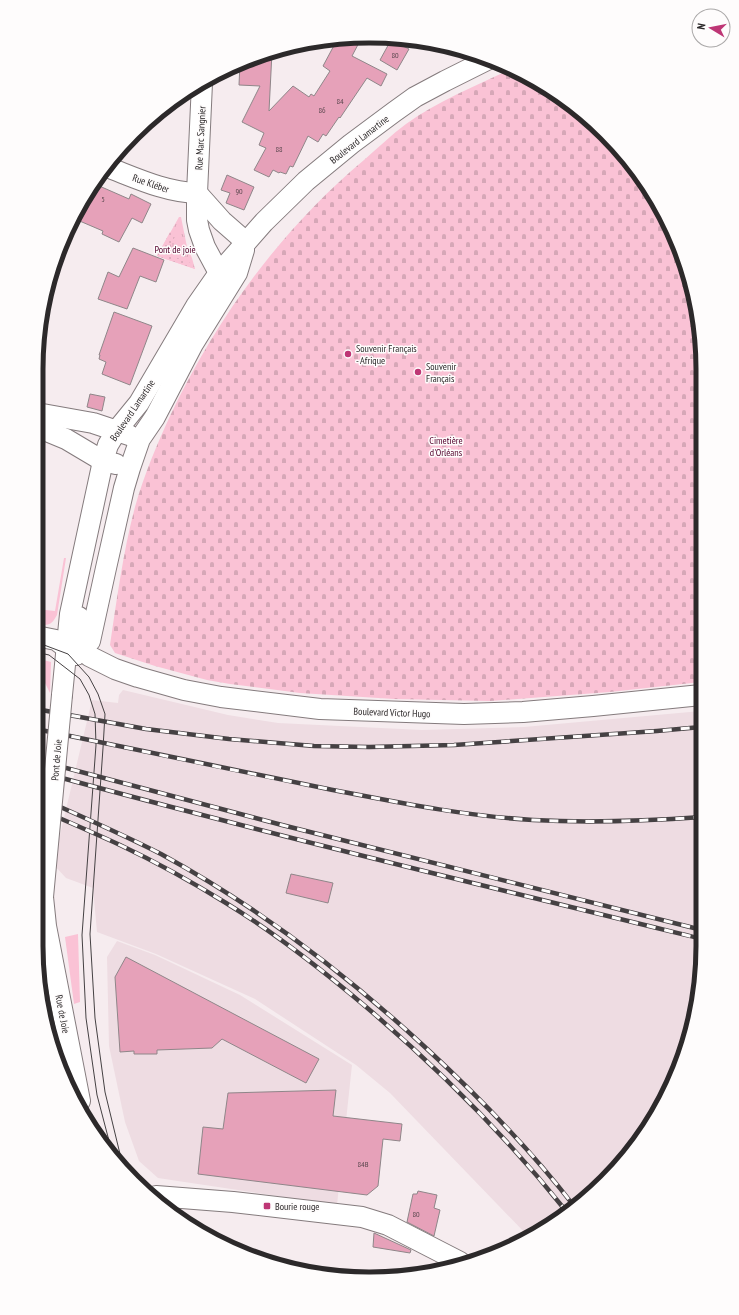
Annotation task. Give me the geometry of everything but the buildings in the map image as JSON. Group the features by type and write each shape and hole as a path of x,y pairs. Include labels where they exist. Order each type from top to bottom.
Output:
{"street":[{"name":"Boulevard Lamartine","path":"67,696 74,674 74,650 79,639 79,612 95,534 98,489 103,461 108,445 117,430 138,403 196,306 219,273 246,242 306,181 351,144 415,97 481,63"},
{"name":"Rue Marc Sangnier","path":"202,90 197,220 205,247 219,273"},
{"name":"Rue Kléber","path":"112,168 164,188 179,192 197,193"},
{"path":"197,193 222,221 246,242"},
{"name":"Boulevard Lamartine","path":"74,650 90,641 130,468 140,440 155,417 193,344 237,273 246,242"},
{"path":"43,414 93,423 117,430 140,440"},
{"path":"43,429 66,438 103,461 130,468"},
{"name":"Boulevard Victor Hugo","path":"43,639 74,650 115,670 184,690 221,697 320,709 464,714 523,712 696,696"},
{"name":"Pont de Joie","path":"48,898 67,696"},
{"name":"Rue de Joie","path":"43,918 48,898"},
{"name":"Rue de Joie","path":"43,935 78,1092"},
{"path":"160,1196 233,1202 362,1217 388,1225 457,1260"}],"shaded area":[{"path":"123,690 228,715 278,723 422,730 524,727 696,711 696,946 690,1009 679,1050 652,1109 629,1144 615,1161 585,1191 551,1217 525,1232 390,1093 356,1065 255,999 156,954 97,932 93,888 66,878 53,864 92,700 118,703 119,695"},
{"path":"117,941 155,955 240,995 352,1065 337,1205 158,1178 139,1161 125,1122 109,1046 107,957"}],"green space":[{"name":"Cimetière d'Orléans","path":"504,72 551,98 585,124 615,154 629,171 652,206 671,245 679,265 690,306 695,348 696,683 610,692 490,701 394,699 300,693 230,684 207,680 155,666 115,653 110,645 127,541 142,483 171,414 209,343 254,276 305,215 334,187 406,124 457,94"},
{"name":"Pont de joie","path":"179,217 181,217 187,247 195,269 157,256"},
{"path":"170,232 176,235 168,249 170,255 193,264 195,269 157,256"},
{"path":"64,558 66,558 57,615 51,623 43,625 43,610 55,611"},
{"path":"43,660 51,662 50,693 43,679"},
{"path":"78,934 80,1002 74,1004 65,937"}],"tram line":[{"path":"43,645 68,654 89,677 98,694 105,714 90,934 95,1018 105,1092 122,1159"},
{"path":"43,654 49,655 80,679 89,695 95,714 96,745 82,935 86,1018 97,1095 110,1144"}],"railway":[{"path":"43,710 146,729 229,739 314,746 369,747 454,745 696,727"},
{"path":"43,730 379,799 481,815 533,820 575,821 696,817"},
{"path":"43,762 282,825 696,928"},
{"path":"43,773 285,836 696,938"},
{"path":"43,799 115,831 197,874 232,896 300,943 395,1020 485,1104 540,1164 571,1202"},
{"path":"43,811 120,845 174,872 244,915 297,952 365,1006 445,1078 520,1156 564,1208"}],"place":[{"name":"Souvenir Français - Afrique","path":"348,354"},
{"name":"Souvenir Français","path":"418,372"},
{"name":"Bourie rouge","path":"267,1206"}]}
